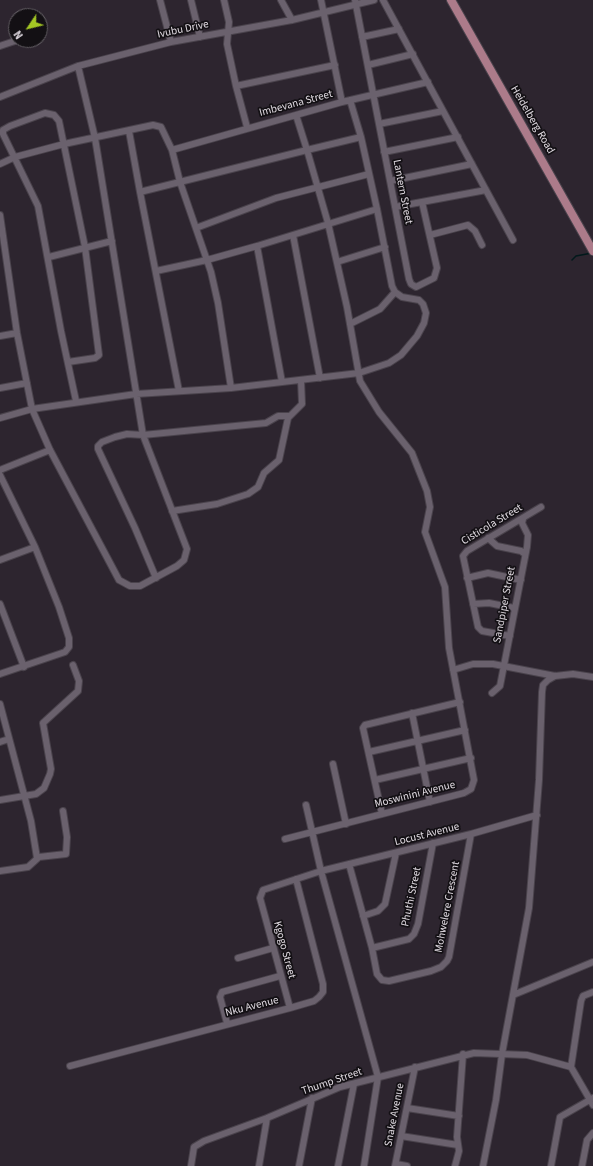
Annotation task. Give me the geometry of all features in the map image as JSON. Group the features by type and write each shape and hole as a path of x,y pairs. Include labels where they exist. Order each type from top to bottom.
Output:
{"main road":[{"name":"Heidelberg Road","path":"451,0 591,248"}],"street":[{"path":"160,0 171,42"},
{"path":"191,0 200,36"},
{"path":"224,0 228,44 236,86 248,127"},
{"path":"281,0 292,20"},
{"path":"321,0 342,102"},
{"name":"Ivubu Drive","path":"0,97 78,66 171,42 292,20 355,2 374,0"},
{"path":"384,0 513,240"},
{"name":"Lantern Street","path":"355,2 409,278 411,284 416,287 434,278 437,268 422,202"},
{"path":"362,37 399,29"},
{"path":"368,65 413,54"},
{"path":"236,86 335,65"},
{"path":"0,215 17,332 32,409 50,450 117,578 133,587 140,586 178,566 186,555 186,542 172,511 143,435 116,274 96,138 78,66"},
{"name":"Imbevana Street","path":"172,150 248,127 342,102 428,82"},
{"path":"0,418 32,409 76,401 136,394 231,388 359,373 389,363 401,355 417,336 424,322 426,313 423,304 419,300 407,298 395,292 390,277 361,137 350,100"},
{"path":"379,124 443,111"},
{"path":"68,362 95,358 99,354 86,247 59,121 54,115 45,113 3,130 3,134 38,206 49,257 68,362 76,401"},
{"name":"Moswinini Avenue","path":"285,839 464,793 471,789 474,780 447,639 445,587 425,532 430,507 427,491 412,453 379,412 364,389 359,373 328,223 296,115"},
{"path":"0,164 15,157 64,144 158,126 164,132 172,150 180,182 207,260 218,303 231,388"},
{"path":"129,131 179,391"},
{"path":"140,192 361,137"},
{"path":"384,152 458,137"},
{"path":"390,181 472,164"},
{"path":"196,228 276,198 369,174"},
{"path":"395,207 486,190"},
{"path":"156,271 207,260 257,246 377,209"},
{"path":"430,235 468,225 475,231 482,245"},
{"path":"293,235 320,378"},
{"path":"49,257 112,241"},
{"path":"257,246 282,382"},
{"path":"337,262 385,247"},
{"path":"350,324 380,309 395,292"},
{"path":"0,336 17,332"},
{"path":"172,511 217,504 254,491 258,487 264,473 279,460 289,416 302,404 301,380"},
{"path":"0,388 27,384"},
{"path":"156,578 135,528 98,449 98,446 102,442 127,434 143,435 266,423 278,416 289,416"},
{"path":"0,470 50,450"},
{"path":"0,475 35,547 59,607 70,643 65,652 0,674"},
{"path":"0,494 7,491"},
{"name":"Cisticola Street","path":"510,636 480,629 476,624 463,559 464,553 542,507"},
{"name":"Sandpiper Street","path":"492,693 500,686 514,608 521,580 528,535 522,523 523,519"},
{"path":"488,538 497,546 521,551 525,554"},
{"path":"0,560 35,547"},
{"path":"467,578 488,573 521,580"},
{"path":"473,604 489,603 514,608"},
{"path":"0,604 24,667"},
{"path":"453,670 482,664 503,666 555,676 573,674 593,677"},
{"path":"0,800 25,797 40,792 50,774 43,723 78,691 78,681 72,665"},
{"path":"483,1166 496,1100 502,1054 529,908 537,815 542,692 548,680 555,676"},
{"path":"382,814 363,728 365,725 370,722 460,702"},
{"path":"0,704 25,797 37,858 32,866 0,871"},
{"path":"412,713 422,769 430,802"},
{"path":"369,752 465,730"},
{"path":"0,742 9,739"},
{"path":"375,780 471,758"},
{"path":"333,764 346,824"},
{"path":"306,806 321,871 378,1077 364,1166"},
{"path":"37,858 63,855 67,853 67,837 63,811"},
{"name":"Locust Avenue","path":"260,898 261,892 266,888 321,871 396,853 433,842 471,834 537,815"},
{"name":"Mohwelere Crescent","path":"349,864 372,948 376,974 385,982 431,971 441,967 449,957 471,834"},
{"name":"Phuthi Street","path":"372,948 409,939 414,934 418,924 433,842"},
{"path":"363,916 378,911 385,904 396,853"},
{"name":"Nku Avenue","path":"70,1066 290,1008 317,999 322,994 324,988 296,879"},
{"name":"Kgogo Street","path":"260,898 280,976 290,1008"},
{"path":"238,958 273,948"},
{"path":"513,995 593,962"},
{"path":"227,1024 220,997 222,992 280,976"},
{"path":"551,1166 560,1117 592,1101 571,1067 581,1001 584,996 593,992"},
{"name":"Thump Street","path":"191,1166 192,1152 197,1144 267,1118 312,1098 378,1077 463,1054 482,1052 527,1055 571,1067"},
{"path":"455,1166 458,1146 463,1054"},
{"name":"Snake Avenue","path":"395,1165 415,1067"},
{"path":"338,1166 354,1084"},
{"path":"299,1166 312,1098"},
{"path":"407,1108 459,1116"},
{"path":"259,1166 267,1118"},
{"path":"582,1166 587,1140 593,1133"},
{"path":"401,1136 458,1146"},
{"path":"395,1165 407,1166"}],"waterway":[{"path":"572,260 576,256 592,253"}]}
